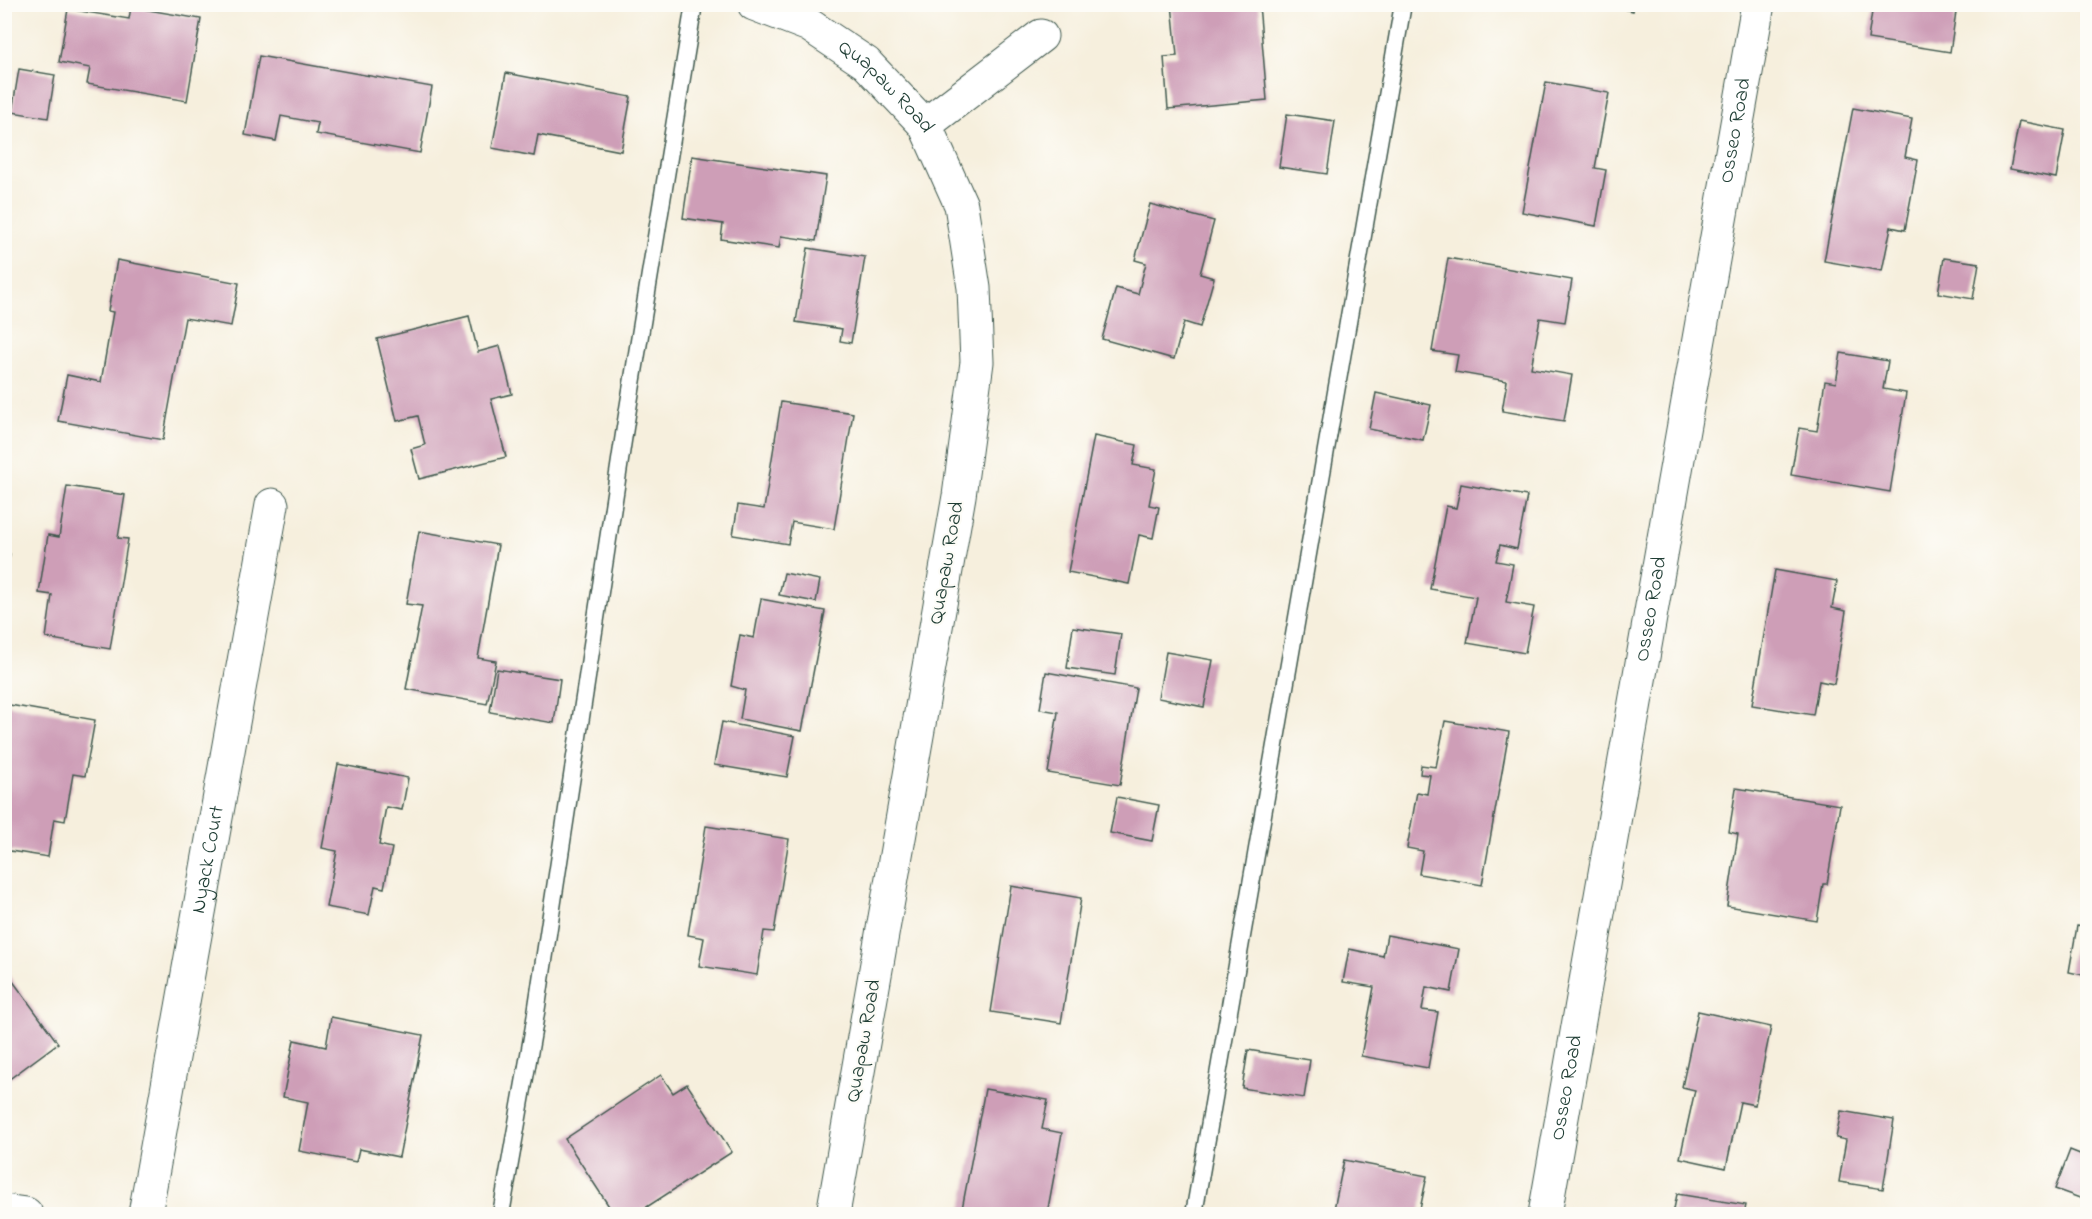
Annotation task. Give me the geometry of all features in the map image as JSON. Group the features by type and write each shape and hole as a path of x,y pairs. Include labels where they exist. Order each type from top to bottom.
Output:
{"street":[{"name":"Quapaw Road","path":"754,4 809,26 866,63 925,125 961,205 974,288 977,362 959,495 833,1215"},
{"name":"Osseo Road","path":"1545,1215 1758,4"},
{"path":"925,125 1041,36"},
{"name":"Nyack Court","path":"145,1215 273,505"},
{"path":"4,1211 26,1215"}],"lane":[{"path":"501,1215 534,1026 621,456 694,4"},
{"path":"1194,1215 1403,4"}],"building":[{"path":"1172,4 1259,4 1267,100 1168,109 1164,57 1177,56"},
{"path":"1602,4 1634,4 1633,11"},
{"path":"1873,5 1957,5 1950,52 1868,39"},
{"path":"131,7 201,19 187,101 87,84 90,68 59,62 68,9 129,19"},
{"path":"259,56 432,87 420,153 316,134 318,123 281,116 276,141 245,135"},
{"path":"19,69 55,75 48,118 12,112"},
{"path":"506,73 631,97 621,151 538,135 534,156 492,148"},
{"path":"1546,82 1609,93 1595,168 1606,170 1596,226 1522,212"},
{"path":"1853,108 1912,119 1905,157 1918,160 1905,230 1891,227 1882,271 1824,261"},
{"path":"1287,114 1335,121 1327,174 1279,167"},
{"path":"2019,121 2065,130 2056,178 2010,169"},
{"path":"692,156 826,176 816,241 781,236 779,248 721,239 723,224 683,218"},
{"path":"1150,204 1214,221 1200,274 1214,278 1200,327 1184,322 1174,359 1102,339 1116,288 1138,294 1146,263 1135,260"},
{"path":"808,248 865,257 851,343 840,341 842,329 796,322"},
{"path":"1448,258 1572,280 1565,322 1540,318 1531,368 1572,375 1564,421 1502,411 1507,381 1455,372 1458,355 1432,351"},
{"path":"1944,258 1979,263 1973,299 1938,293"},
{"path":"117,260 239,283 231,326 185,318 163,440 58,421 67,375 101,382 113,312 108,311"},
{"path":"469,316 478,352 500,346 512,394 491,399 506,457 419,479 411,449 425,445 418,416 397,421 377,339"},
{"path":"1841,353 1888,361 1883,389 1906,393 1890,492 1791,475 1799,428 1817,431 1825,381 1836,383"},
{"path":"1376,393 1431,405 1423,440 1369,429"},
{"path":"781,402 853,413 834,529 792,522 788,544 733,535 738,505 764,509"},
{"path":"1094,436 1137,445 1133,465 1156,469 1149,505 1159,507 1153,538 1139,535 1129,584 1068,572"},
{"path":"1461,484 1527,496 1517,549 1500,545 1496,561 1513,564 1506,602 1534,607 1525,653 1467,643 1476,597 1430,589 1446,506 1456,508"},
{"path":"67,486 125,495 118,538 128,539 110,649 46,638 52,595 39,593 48,535 59,537"},
{"path":"419,531 498,545 478,658 496,661 487,704 406,689 422,606 406,604"},
{"path":"5,553 10,554 6,578 5,578"},
{"path":"1775,570 1837,581 1832,608 1846,611 1834,684 1819,681 1813,715 1752,705"},
{"path":"784,573 820,580 816,602 779,595"},
{"path":"761,599 825,611 802,731 740,719 745,690 731,686 740,635 754,638"},
{"path":"1073,627 1121,634 1115,675 1067,668"},
{"path":"1166,652 1213,660 1204,707 1158,698"},
{"path":"497,669 560,679 554,723 490,712"},
{"path":"1046,672 1136,688 1120,785 1048,773 1058,712 1040,709"},
{"path":"4,704 95,720 85,776 73,774 65,821 54,819 48,857 4,850"},
{"path":"1445,721 1509,732 1482,885 1419,874 1423,851 1407,848 1417,792 1427,794 1430,775 1420,774 1421,765 1436,767"},
{"path":"722,722 795,736 787,777 714,765"},
{"path":"338,764 408,778 402,810 386,807 379,845 392,848 384,888 375,886 369,915 326,907 337,851 322,848"},
{"path":"1736,788 1840,805 1827,884 1823,884 1817,921 1727,906 1738,834 1729,832"},
{"path":"1117,797 1159,805 1152,841 1110,833"},
{"path":"706,826 789,839 774,932 764,931 757,975 699,966 704,938 688,935"},
{"path":"1011,886 1081,898 1061,1023 991,1012"},
{"path":"2077,926 2088,928 2088,976 2069,972"},
{"path":"1387,935 1459,949 1451,992 1426,987 1422,1010 1438,1012 1428,1068 1361,1056 1374,987 1343,982 1349,949 1383,956"},
{"path":"4,969 58,1043 4,1083"},
{"path":"1698,1011 1771,1027 1755,1105 1740,1102 1726,1168 1680,1158 1695,1090 1682,1087"},
{"path":"331,1017 423,1035 399,1157 359,1149 356,1162 299,1151 308,1102 283,1097 294,1040 326,1047"},
{"path":"1248,1050 1310,1060 1304,1098 1242,1088"},
{"path":"661,1075 673,1093 687,1084 732,1152 636,1214 614,1214 565,1139"},
{"path":"985,1089 1048,1100 1042,1129 1062,1133 1047,1214 1027,1211 1027,1214 961,1214"},
{"path":"1841,1111 1894,1120 1883,1189 1839,1182 1846,1140 1836,1138"},
{"path":"2088,1149 2088,1201 2055,1189 2070,1150 2085,1156"},
{"path":"1344,1160 1427,1176 1419,1214 1333,1214"},
{"path":"1677,1194 1746,1205 1744,1214 1673,1214"}]}
